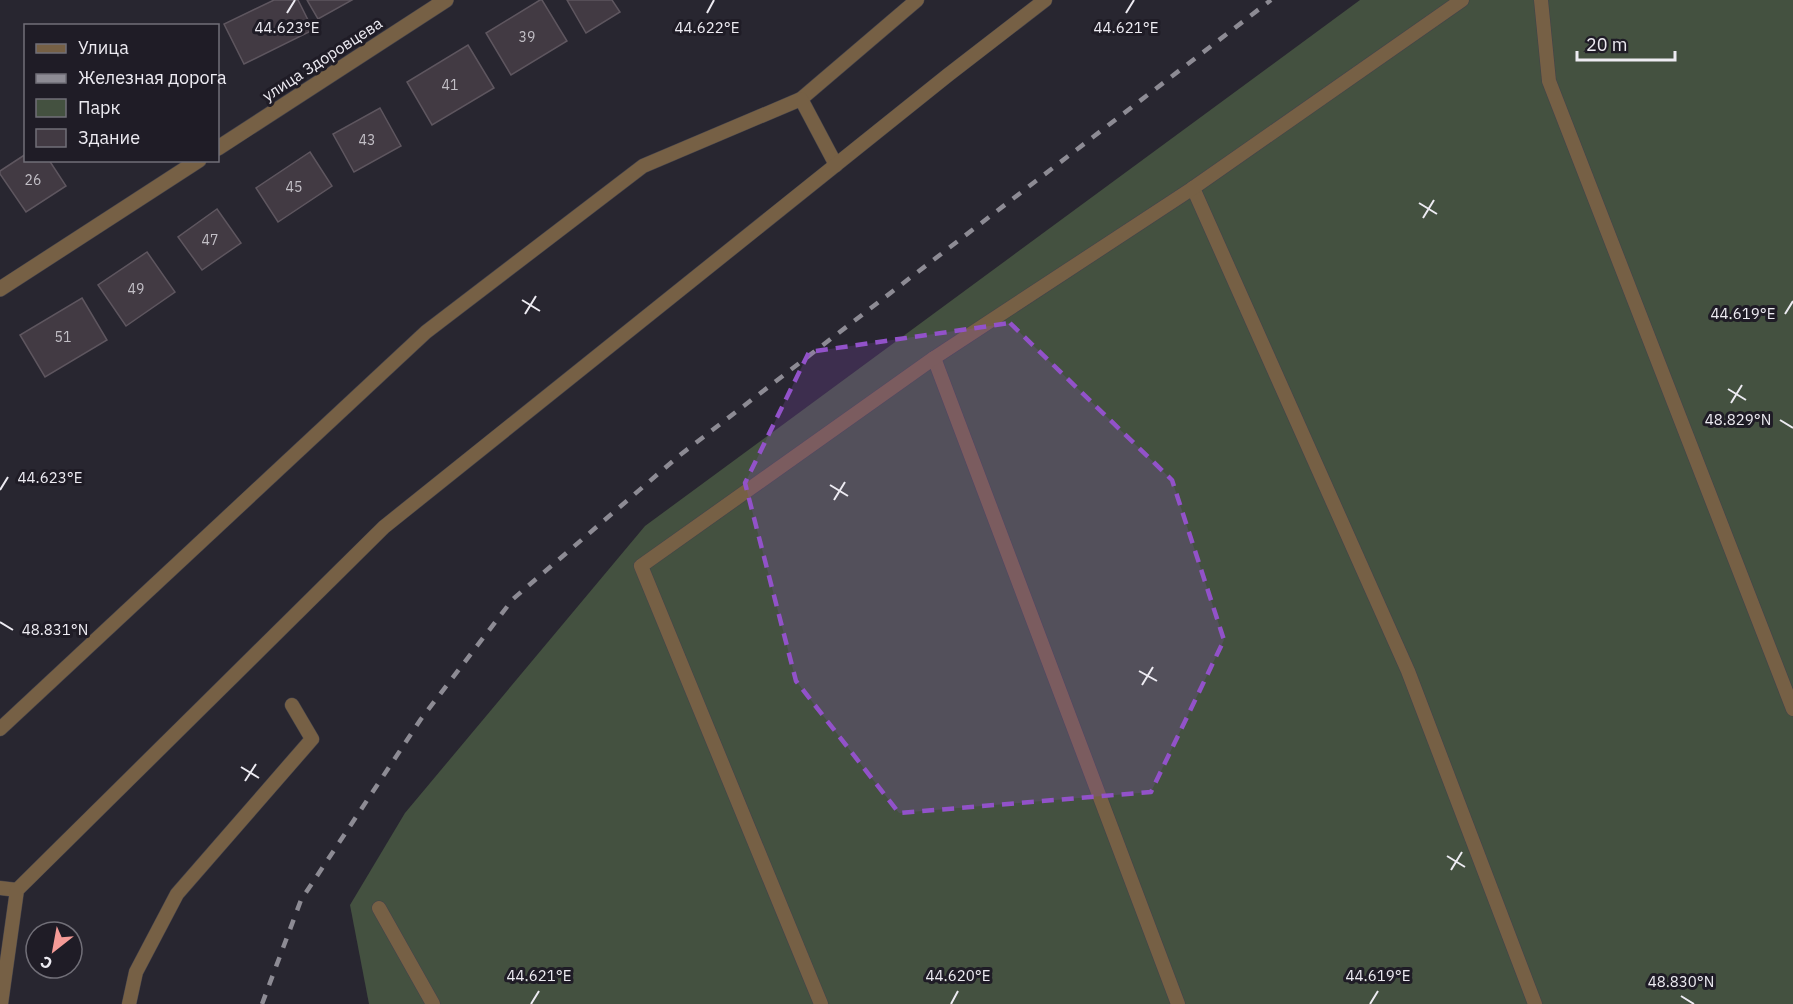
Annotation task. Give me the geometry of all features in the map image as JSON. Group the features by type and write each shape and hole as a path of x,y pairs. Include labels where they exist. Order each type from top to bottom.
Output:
{"street":[{"name":"улица Здоровцева","path":"219,147 446,0"},
{"path":"0,289 196,162"}],"lane":[{"path":"0,729 426,332 643,166 801,99 917,0"},
{"path":"1,1004 17,890 384,526 1045,0"},
{"path":"821,1004 641,566 934,358 1192,188 1462,0"},
{"path":"1542,0 1549,81 1793,709"},
{"path":"801,99 836,165"},
{"path":"1192,188 1408,671 1535,1004"},
{"path":"934,358 1178,1004"},
{"path":"129,1004 136,972 177,894 312,739 292,705"},
{"path":"0,888 17,890"},
{"path":"379,908 433,1004"}],"highlighted area":[{"path":"1010,323 1172,480 1224,640 1151,792 899,813 796,681 745,483 809,352"}],"green space":[{"path":"1360,0 1793,0 1793,1004 369,1004 350,905 405,813 645,526"}],"building":[{"path":"274,0 298,0 313,30 244,64 224,24"},
{"path":"307,0 352,0 318,19"},
{"path":"540,0 567,41 511,75 486,33"},
{"path":"567,0 612,0 620,12 586,33"},
{"path":"468,45 494,88 432,125 407,82"},
{"path":"380,108 401,146 354,172 333,134"},
{"path":"310,152 332,186 278,222 256,188"},
{"path":"24,155 24,162 50,162 66,186 26,212 0,171"},
{"path":"217,209 241,243 202,270 178,237"},
{"path":"147,252 175,292 126,326 98,285"},
{"path":"82,298 107,340 45,377 20,335"}],"railway":[{"path":"262,1004 301,900 421,719 513,599 680,455 1271,0"}]}
